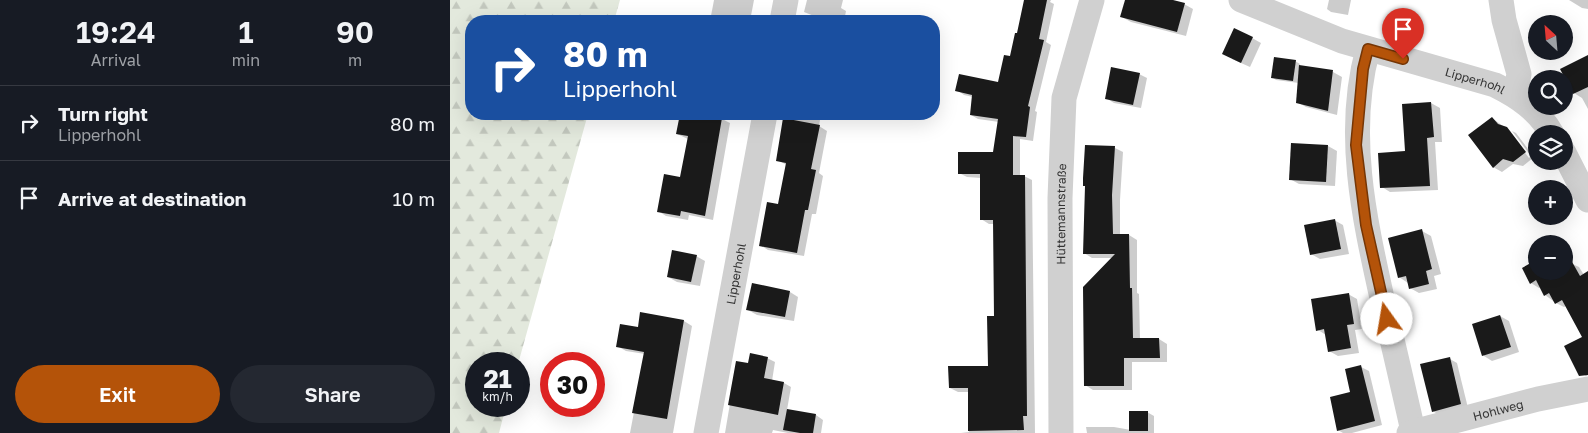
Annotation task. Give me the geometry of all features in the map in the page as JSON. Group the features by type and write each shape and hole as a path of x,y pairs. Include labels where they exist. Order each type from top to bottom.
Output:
{"street":[{"path":"783,15 786,0"},
{"name":"Hüttemannstraße","path":"1060,433 1060,198 1064,98 1092,0"},
{"name":"Lipperhohl","path":"1242,0 1342,41 1495,85 1515,95 1534,110 1545,125"},
{"path":"1501,0 1504,20 1519,74 1515,95"},
{"path":"1368,49 1363,69 1356,145 1366,225 1411,432"},
{"name":"Lipperhohl","path":"706,433 764,120"},
{"path":"1573,170 1588,200"},
{"name":"Hohlweg","path":"1411,432 1538,399 1588,389"}],"green space":[{"path":"450,0 620,0 616,15 465,15 465,120 586,120 521,352 465,352 465,417 503,417 499,433 450,433"}],"building":[{"path":"1024,0 1047,0 1039,39 1044,40 1028,106 1030,107 1026,137 1013,136 1013,175 1025,175 1027,416 1023,416 1024,430 968,431 968,388 949,388 948,366 988,366 987,316 994,316 993,220 980,220 980,174 958,174 958,152 993,152 998,119 970,115 972,95 955,91 959,74 998,82 1004,55 1010,56"},
{"path":"1125,0 1173,0 1185,3 1177,32 1120,17"},
{"path":"1234,28 1253,37 1241,63 1222,54"},
{"path":"1588,55 1588,87 1573,94 1573,70 1560,69"},
{"path":"1274,57 1296,60 1293,81 1271,78"},
{"path":"1299,65 1333,70 1328,111 1296,103"},
{"path":"1111,67 1140,73 1133,105 1105,99"},
{"path":"1431,102 1434,137 1427,138 1430,186 1380,188 1378,153 1405,151 1402,104"},
{"path":"1492,117 1498,124 1507,127 1526,152 1513,162 1503,159 1493,168 1468,135"},
{"path":"679,120 722,120 705,216 681,211 680,216 657,212 664,174 680,177 688,136 676,134"},
{"path":"783,120 820,125 811,169 816,170 808,210 805,210 797,253 759,246 767,202 778,204 786,163 776,161"},
{"path":"1291,143 1328,145 1326,182 1289,180"},
{"path":"1085,145 1115,146 1112,195 1113,234 1129,234 1133,338 1159,338 1160,358 1124,358 1124,386 1084,386 1083,287 1115,254 1083,254"},
{"path":"1335,219 1341,249 1310,255 1304,225"},
{"path":"1422,229 1432,269 1426,271 1429,284 1409,289 1406,276 1398,278 1388,238"},
{"path":"672,250 697,255 691,282 667,277"},
{"path":"1573,264 1580,276 1588,271 1588,375 1579,376 1564,346 1582,337 1562,300 1555,304 1549,293 1544,296 1536,280 1573,280"},
{"path":"1528,265 1528,280 1522,268"},
{"path":"1528,280 1536,280 1530,284"},
{"path":"752,283 790,291 785,317 746,310"},
{"path":"1349,293 1354,324 1347,325 1351,348 1328,352 1324,329 1316,331 1311,299"},
{"path":"640,312 684,320 667,419 632,413 644,352 616,347 620,324 638,327"},
{"path":"1500,315 1511,347 1482,356 1472,324"},
{"path":"750,353 768,357 764,378 784,382 778,415 728,405 736,361 748,363"},
{"path":"1450,357 1461,404 1432,412 1420,364"},
{"path":"1361,365 1375,421 1337,431 1330,397 1350,392 1345,369"},
{"path":"787,409 816,414 813,433 783,430"},
{"path":"1129,411 1148,411 1148,431 1129,431"}],"route":[{"path":"1387,319 1366,225 1356,145 1363,69 1368,49 1403,59"}]}
